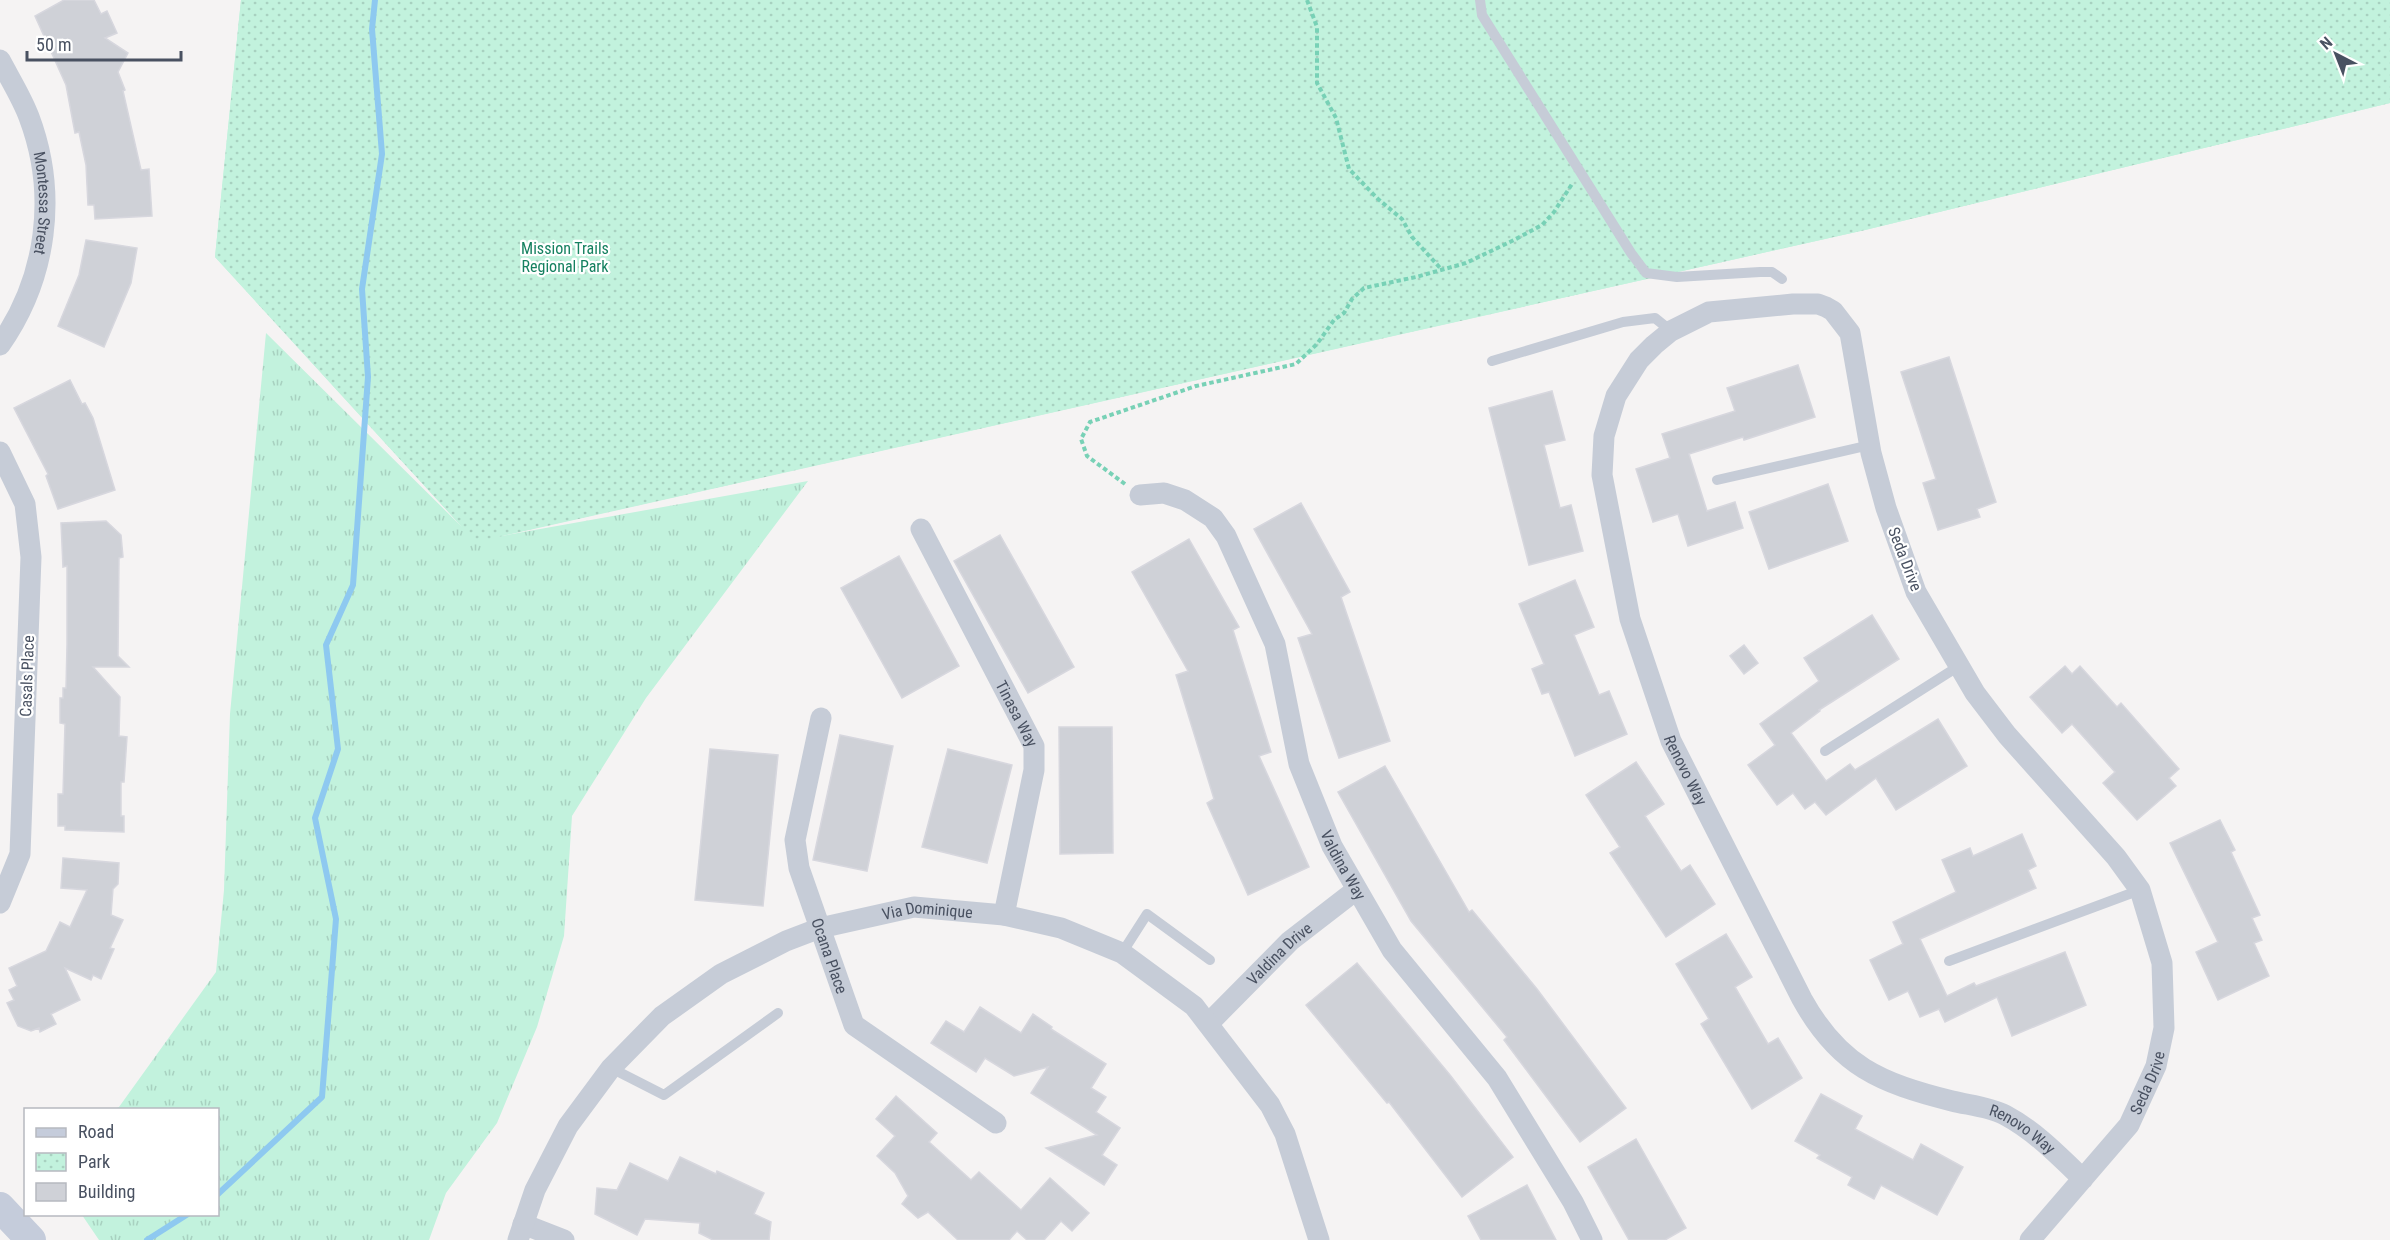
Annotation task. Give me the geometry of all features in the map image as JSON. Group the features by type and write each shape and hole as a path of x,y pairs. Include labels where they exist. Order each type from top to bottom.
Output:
{"main road":[{"path":"0,1207 31,1240"}],"street":[{"name":"Montessa Street","path":"0,60 28,115 36,137 46,206 40,256 33,282 23,307 0,345"},
{"name":"Renovo Way","path":"1793,304 1709,312 1671,331 1640,360 1627,377 1609,416 1602,455 1605,495 1630,619 1671,741 1802,999 1826,1036 1859,1066 1893,1084 2003,1113 2037,1135 2083,1179"},
{"name":"Seda Drive","path":"1793,304 1826,307 1833,311 1850,333 1870,445 1886,508 1916,592 1975,693 2007,735 2116,856 2140,890 2162,963 2164,1028 2156,1066 2129,1125 2030,1240"},
{"name":"Casals Place","path":"0,452 25,504 31,557 20,854 0,903"},
{"name":"Valdina Way","path":"1140,495 1164,494 1185,500 1213,518 1226,536 1275,644 1299,764 1332,846 1392,950 1497,1078 1573,1202 1592,1240"},
{"name":"Tinasa Way","path":"921,529 1034,746 1034,770 1005,915"},
{"name":"Ocana Place","path":"821,718 795,840 799,868 854,1025 996,1123"},
{"name":"Valdina Drive","path":"1209,1023 1290,941 1356,890"},
{"name":"Via Dominique","path":"520,1232 551,1157 588,1096 611,1068 663,1016 706,984 753,956 820,928 914,907 1005,915 1061,928 1122,953 1194,1006 1270,1105 1285,1134 1319,1240"},
{"path":"520,1232 564,1240"}],"lane":[{"path":"1480,0 1482,15 1630,253 1646,273 1677,277 1760,272 1772,273 1782,279"},
{"path":"1492,361 1623,322 1655,318 1671,331"},
{"path":"1717,480 1870,445"},
{"path":"1825,751 1959,666"},
{"path":"1949,961 2140,890"},
{"path":"1122,953 1147,914 1210,960"},
{"path":"611,1068 664,1095 778,1013"}],"path":[{"path":"1307,0 1317,27 1317,83 1336,118 1349,169 1378,199 1402,219 1412,237 1442,270"},
{"path":"1140,495 1087,456 1081,439 1090,422 1196,386 1296,364 1317,344 1334,320 1344,313 1352,299 1364,288 1466,263 1542,225 1554,212 1580,174"}],"green space":[{"name":"Mission Trails Regional Park","path":"241,0 2390,0 2390,103 1865,230 496,537 808,481 646,698 572,816 564,936 537,1027 497,1123 446,1193 429,1240 99,1240 83,1216 219,1216 219,1108 116,1108 216,972 224,890 230,714 266,333 462,527 215,257"},
{"name":"Mission Trails Regional Park","path":"241,0 2390,0 2390,103 1865,230 476,542 215,257"}],"building":[{"path":"64,0 94,0 101,14 107,11 117,33 105,38 128,53 118,72 125,90 123,91 141,170 149,169 152,216 95,219 94,205 88,205 86,165 79,132 75,133 66,85 35,16"},
{"path":"86,240 137,248 131,283 104,347 58,326 79,275"},
{"path":"1949,357 1996,502 1977,509 1980,517 1938,530 1923,483 1936,479 1901,372"},
{"path":"1798,365 1815,417 1744,440 1743,437 1689,454 1707,511 1735,502 1743,528 1688,546 1678,514 1653,522 1636,469 1670,458 1662,434 1735,411 1727,388"},
{"path":"70,380 82,404 85,403 93,418 115,490 58,509 46,476 48,474 14,408"},
{"path":"1552,391 1565,440 1544,445 1560,508 1571,505 1583,551 1529,565 1489,408"},
{"path":"1828,484 1848,541 1769,569 1749,512"},
{"path":"1301,503 1350,592 1341,597 1390,741 1339,758 1298,638 1312,634 1254,529"},
{"path":"106,521 121,535 123,557 119,558 118,656 129,667 93,667 120,697 119,736 127,737 124,782 121,782 121,816 124,816 124,832 65,830 65,826 58,826 58,794 63,794 65,724 60,723 60,698 63,698 63,688 66,688 67,645 67,566 63,567 61,523"},
{"path":"1000,535 1074,667 1028,693 954,561"},
{"path":"1189,539 1239,627 1233,630 1271,752 1259,756 1309,867 1248,895 1207,803 1214,799 1176,675 1188,671 1132,572"},
{"path":"899,556 959,666 902,698 841,588"},
{"path":"1575,580 1594,627 1574,635 1599,695 1609,691 1627,734 1575,756 1549,692 1542,694 1532,669 1544,664 1519,604"},
{"path":"1872,615 1899,659 1819,710 1791,733 1826,781 1850,764 1855,770 1938,719 1967,766 1896,810 1876,778 1826,815 1815,802 1805,809 1793,793 1777,805 1748,765 1775,745 1760,724 1819,681 1804,658"},
{"path":"1744,645 1758,663 1744,674 1730,656"},
{"path":"2065,666 2072,674 2080,666 2117,707 2121,703 2179,769 2169,778 2176,786 2137,820 2103,783 2115,772 2072,724 2062,733 2030,697"},
{"path":"1059,727 1112,727 1113,853 1060,854"},
{"path":"840,735 893,746 867,871 813,860"},
{"path":"710,749 778,755 763,906 695,900"},
{"path":"948,749 1012,765 987,863 922,847"},
{"path":"1636,762 1664,804 1645,816 1681,871 1690,865 1715,904 1666,937 1610,853 1620,847 1586,795"},
{"path":"1385,766 1469,912 1472,910 1537,989 1626,1108 1580,1142 1504,1040 1507,1037 1411,921 1338,792"},
{"path":"2220,820 2235,850 2231,852 2260,915 2252,918 2262,940 2254,943 2269,976 2218,1000 2196,952 2218,942 2170,843"},
{"path":"2022,834 2036,866 2028,870 2036,888 1920,939 1947,996 1974,983 1976,986 2065,952 2086,1005 2012,1036 1997,997 1945,1022 1939,1009 1920,1017 1908,991 1889,1000 1870,960 1903,944 1893,922 1956,892 1942,860 1970,848 1973,856"},
{"path":"63,858 119,863 118,884 113,889 111,915 123,920 110,948 114,949 101,979 93,975 91,980 65,968 80,1000 51,1014 56,1024 40,1032 39,1028 31,1031 18,1026 7,1003 14,1000 9,990 17,986 9,968 46,951 60,922 70,927 87,890 61,888"},
{"path":"1726,934 1752,977 1735,987 1768,1044 1778,1038 1802,1078 1752,1109 1701,1024 1709,1019 1676,964"},
{"path":"1357,963 1450,1075 1513,1157 1462,1197 1389,1102 1387,1103 1306,1005"},
{"path":"980,1007 1021,1033 1033,1014 1052,1027 1051,1029 1106,1064 1091,1088 1106,1097 1096,1112 1120,1128 1102,1155 1117,1165 1104,1185 1046,1148 1097,1135 1031,1093 1048,1067 1014,1076 985,1058 976,1072 931,1043 946,1021 964,1032"},
{"path":"1821,1094 1862,1116 1855,1129 1913,1160 1921,1144 1963,1167 1937,1215 1881,1185 1874,1199 1848,1185 1852,1177 1817,1158 1820,1155 1795,1141"},
{"path":"896,1096 937,1133 929,1142 971,1180 979,1172 1021,1210 1050,1178 1089,1213 1072,1231 1061,1221 1044,1240 1027,1240 1017,1231 1009,1240 958,1240 928,1212 918,1218 902,1204 908,1196 895,1173 877,1156 895,1136 876,1119"},
{"path":"1636,1139 1686,1228 1665,1240 1629,1240 1588,1167"},
{"path":"680,1157 764,1193 754,1214 771,1222 769,1240 713,1240 699,1233 700,1223 645,1219 637,1235 595,1214 597,1188 617,1190 630,1163 668,1181"},
{"path":"1527,1185 1556,1240 1481,1240 1468,1216"}],"waterway":[{"path":"219,1193 322,1097 336,919 315,818 338,749 326,645 353,585 368,377 362,289 382,154 372,29 375,0"},
{"path":"147,1240 185,1216"}]}
